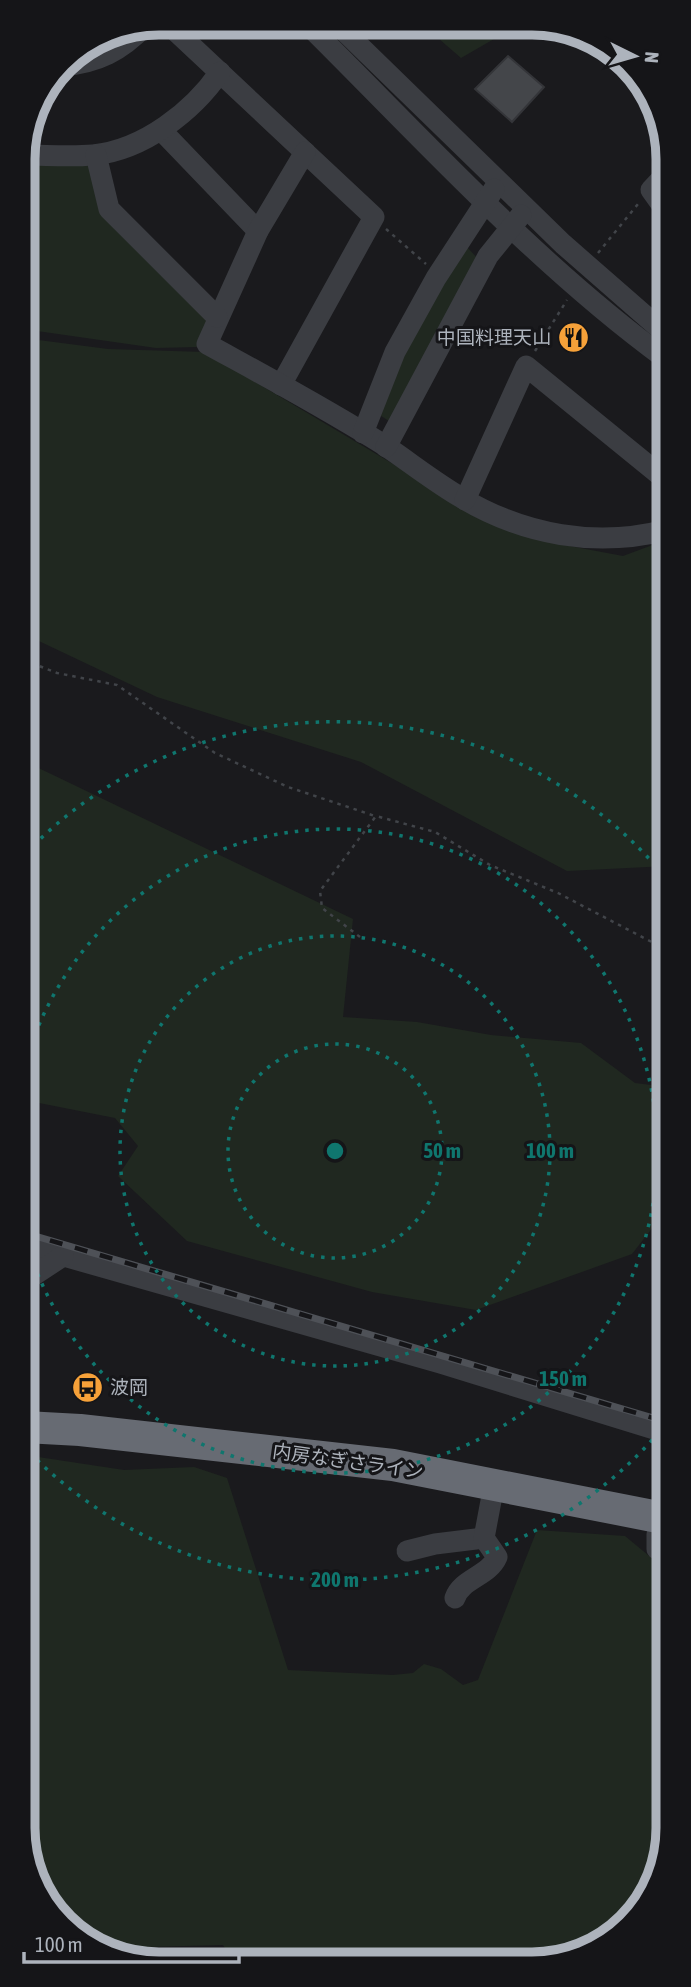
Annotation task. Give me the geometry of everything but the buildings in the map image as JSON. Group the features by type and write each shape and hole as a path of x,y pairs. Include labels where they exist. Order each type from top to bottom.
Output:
{"highway":[{"name":"内房なぎさライン","path":"35,1409 106,1413 656,1481"},
{"name":"内房なぎさライン","path":"35,1428 80,1430 393,1465 494,1485 656,1525"}],"street":[{"path":"180,35 374,217 281,385"},
{"path":"318,35 486,201 620,326 656,352"},
{"path":"348,35 572,252 656,325"},
{"path":"84,61 107,56 135,37"},
{"path":"35,155 96,155 161,130 205,94 220,72"},
{"path":"161,130 258,231"},
{"path":"305,152 258,231 207,344 363,433 465,500 507,520 582,539 636,538 656,533"},
{"path":"96,155 109,209 217,317"},
{"path":"363,433 395,352 436,278 499,181"},
{"path":"656,185 651,190 656,197"},
{"path":"386,447 488,256 527,208"},
{"path":"465,500 526,366 656,472"},
{"path":"35,1248 440,1363 656,1430"},
{"path":"35,1274 63,1256"},
{"path":"455,1598 458,1591 493,1567 498,1557 484,1538 494,1485"},
{"path":"407,1551 435,1544 484,1538"}],"path":[{"path":"596,256 651,190"},
{"path":"374,217 429,267"},
{"path":"526,366 570,294"},
{"path":"35,664 57,673 117,685 215,752 288,787 435,832 490,865 558,893 656,944"},
{"path":"360,937 322,908 320,891 376,816"}],"shaded area":[{"path":"435,35 501,35 461,58"},
{"path":"35,161 88,162 105,217 207,316 208,325 197,347 156,348 35,331"},
{"path":"465,245 480,261 389,421 378,414 394,372"},
{"path":"35,340 108,349 205,352 472,511 538,540 623,556 656,544 656,867 567,871 361,762 157,697 35,639"},
{"path":"35,766 353,919 343,1017 417,1022 491,1035 581,1043 635,1083 656,1086 656,1223 632,1254 476,1310 372,1292 187,1241 118,1176 138,1146 115,1118 35,1102"},
{"path":"35,1457 124,1470 194,1467 227,1478 288,1670 393,1675 413,1673 424,1664 441,1669 463,1685 478,1680 537,1530 625,1536 656,1560 656,1836 647,1875 625,1910 614,1921 579,1943 540,1952 227,1952 223,1945 126,1948 112,1943 71,1916 52,1890 42,1868 35,1836"}],"railway":[{"path":"35,1236 656,1419"}],"place":[{"name":"中国料理天山","path":"574,337"},
{"name":"波岡","path":"87,1387"}]}
